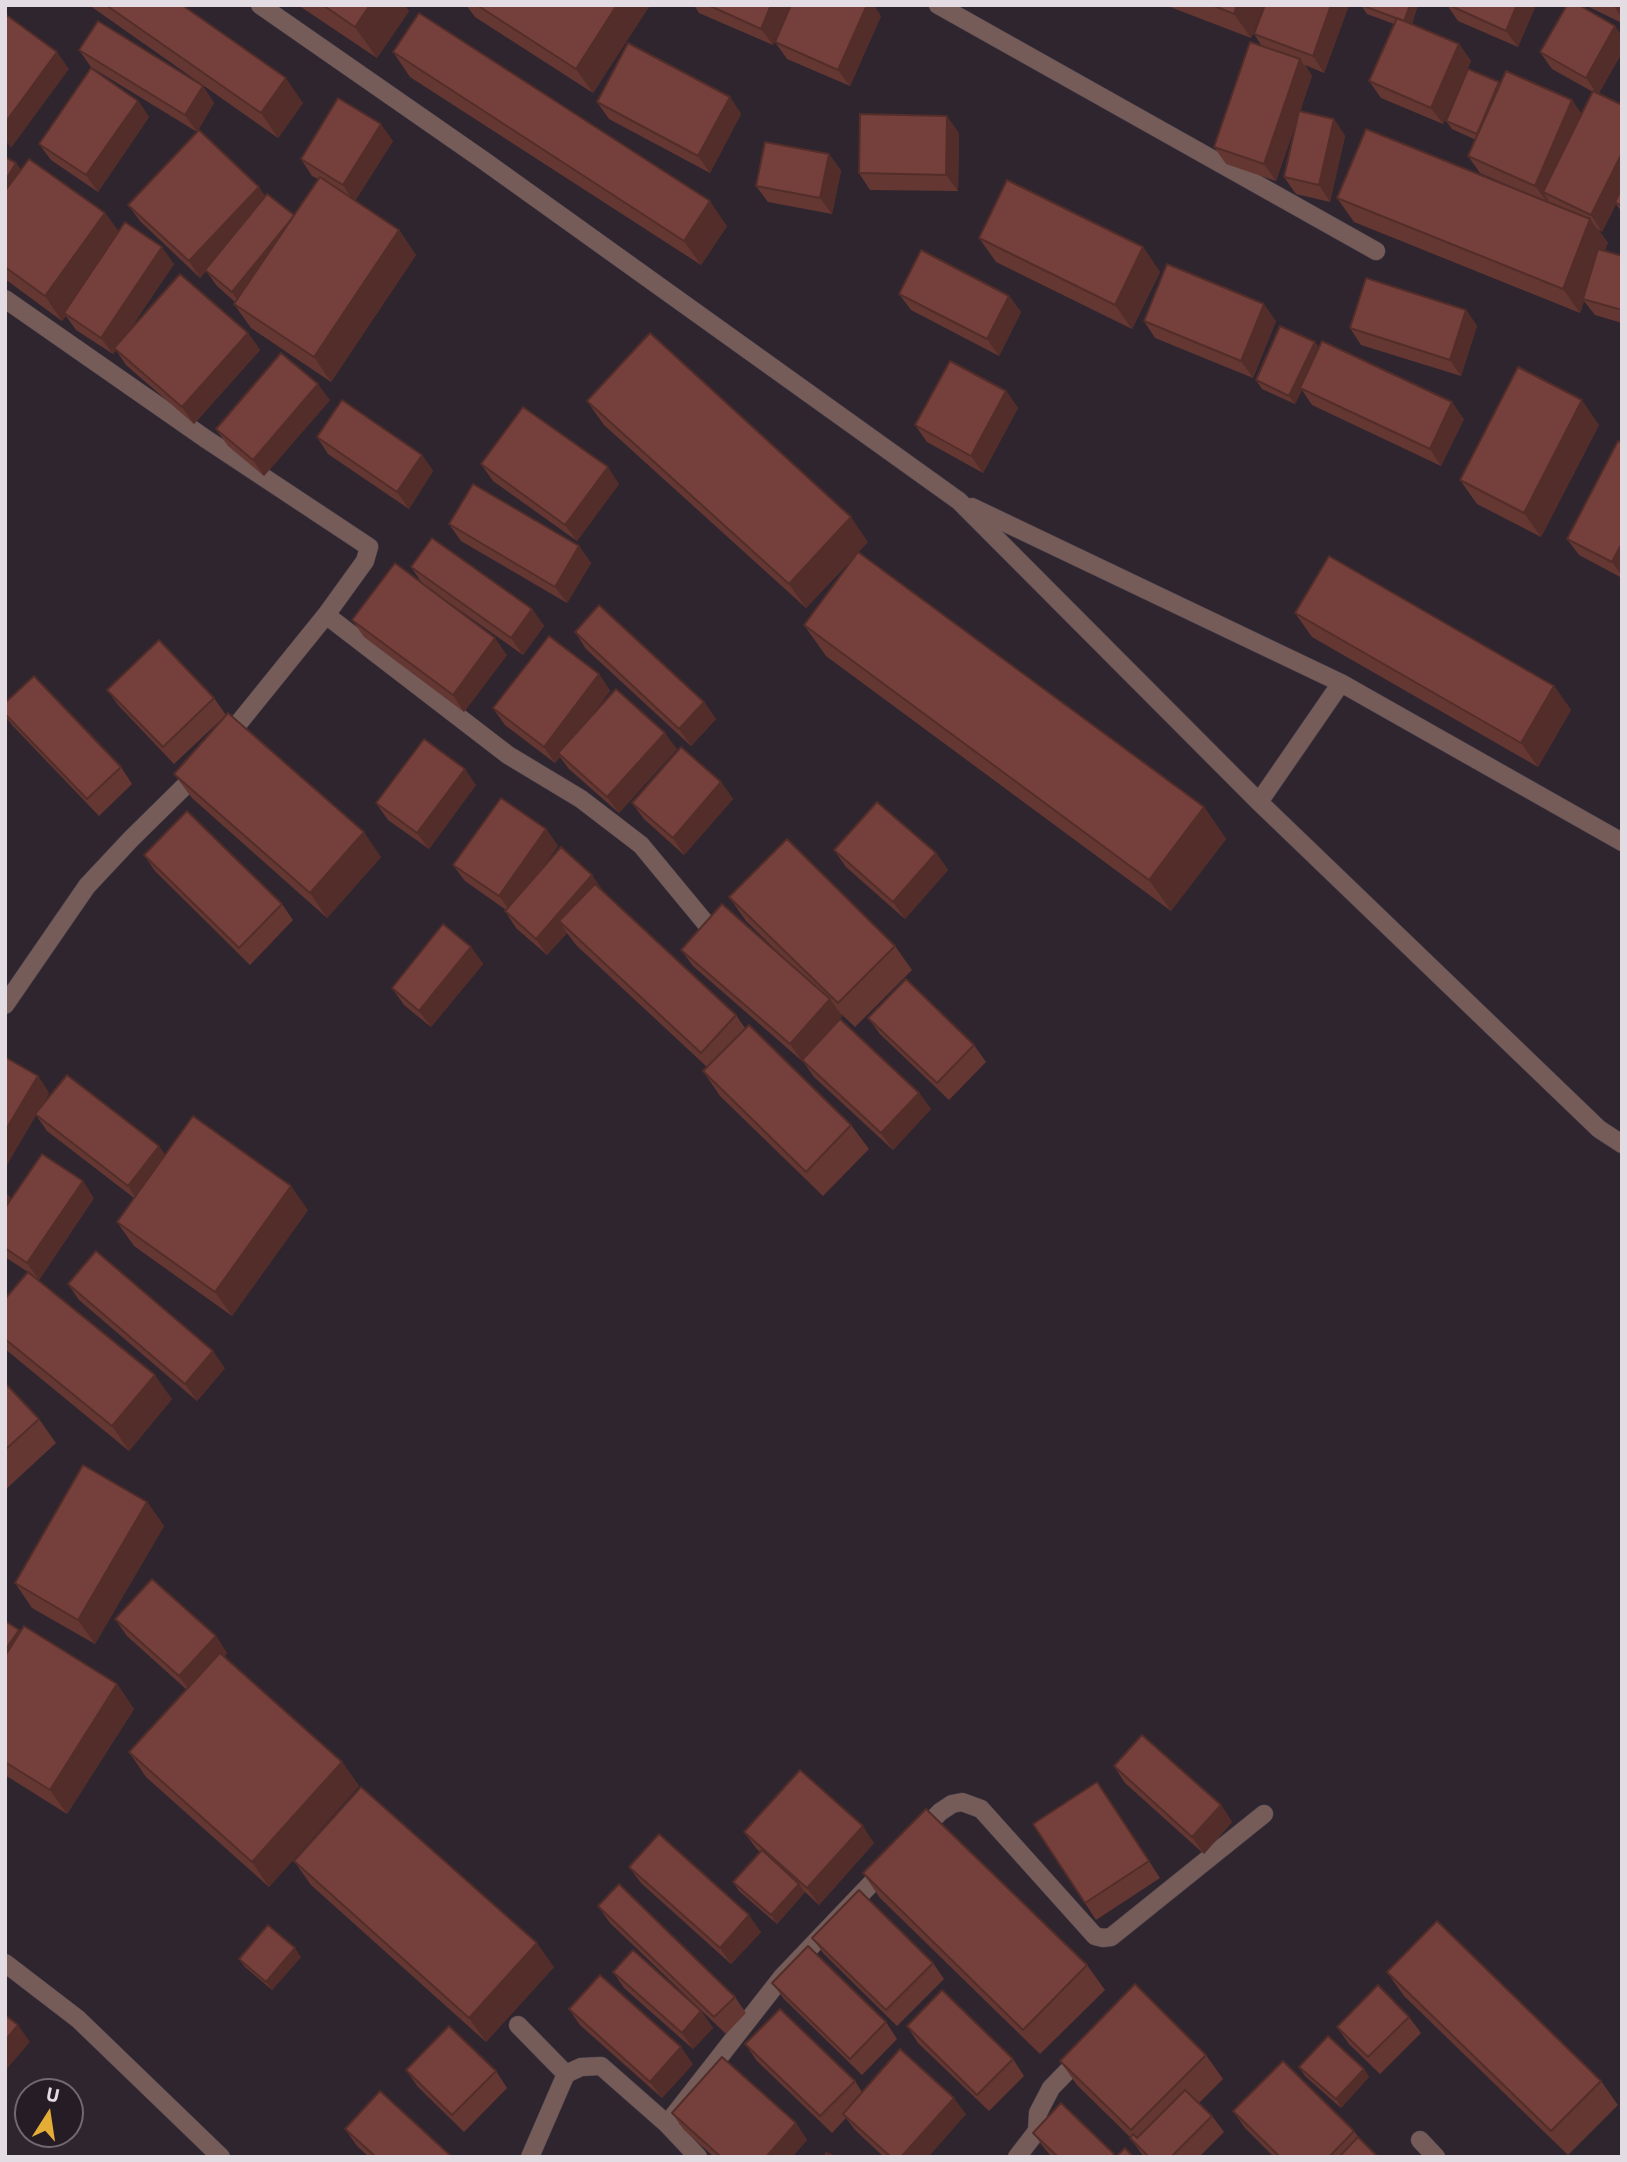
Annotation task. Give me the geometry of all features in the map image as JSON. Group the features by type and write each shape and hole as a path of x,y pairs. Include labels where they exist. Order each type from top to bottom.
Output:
{"street":[{"path":"260,5 472,152 959,500 1259,802 1599,1129 1622,1144"},
{"path":"938,5 1376,251"},
{"path":"5,299 369,548 365,561 326,615 195,777 87,886 5,1005"},
{"path":"959,500 1341,683 1622,842"},
{"path":"326,615 508,755 581,799 641,845 708,926"},
{"path":"1259,802 1341,683"},
{"path":"667,2124 782,1977 940,1812 952,1804 972,1804 992,1818 1095,1936 1103,1938 1111,1937 1264,1814"},
{"path":"5,1963 78,2019 221,2157"},
{"path":"518,2025 566,2074"},
{"path":"1017,2157 1037,2131 1038,2113 1051,2088 1098,2039"},
{"path":"530,2157 566,2074 581,2067 601,2066 667,2124 698,2157"},
{"path":"1420,2140 1436,2157"}],"building":[{"path":"106,5 182,5 286,78 261,113"},
{"path":"323,5 370,5 355,27"},
{"path":"477,5 617,5 576,69"},
{"path":"708,5 771,5 761,29"},
{"path":"791,5 867,5 838,70 775,42"},
{"path":"1212,5 1237,5 1234,14"},
{"path":"1265,5 1331,5 1313,56 1254,34"},
{"path":"1361,5 1410,5 1404,21"},
{"path":"1449,5 1517,5 1506,31"},
{"path":"1567,5 1579,5 1615,26 1586,78 1540,52"},
{"path":"419,13 710,201 684,241 393,52"},
{"path":"5,14 57,52 5,123"},
{"path":"1397,18 1459,44 1431,108 1369,81"},
{"path":"98,21 203,86 185,115 79,50"},
{"path":"1250,42 1300,59 1264,164 1214,147"},
{"path":"628,43 730,97 698,156 597,102"},
{"path":"91,68 138,101 86,175 39,144"},
{"path":"1468,69 1499,82 1477,134 1446,121"},
{"path":"1506,71 1572,100 1535,186 1468,156"},
{"path":"1593,91 1622,105 1622,153 1591,215 1543,192"},
{"path":"338,98 381,124 343,185 301,159"},
{"path":"1299,111 1334,119 1319,185 1284,177"},
{"path":"860,114 947,116 946,175 859,173"},
{"path":"1366,129 1590,219 1563,289 1337,198"},
{"path":"199,130 259,187 189,261 128,205"},
{"path":"765,142 829,154 820,198 756,186"},
{"path":"5,157 16,163 5,181"},
{"path":"29,159 105,213 45,296 5,267 5,191"},
{"path":"320,177 399,230 314,357 234,304"},
{"path":"1007,180 1143,247 1115,305 979,238"},
{"path":"1622,188 1622,206 1615,202"},
{"path":"267,194 294,215 232,292 205,270"},
{"path":"125,222 162,247 101,338 64,313"},
{"path":"1598,249 1622,256 1622,310 1583,299"},
{"path":"921,250 1009,296 987,339 899,294"},
{"path":"1167,264 1264,304 1241,361 1144,321"},
{"path":"180,274 248,333 182,407 114,348"},
{"path":"1366,278 1466,310 1450,360 1350,328"},
{"path":"1280,326 1315,342 1289,396 1256,380"},
{"path":"650,333 851,517 789,584 587,401"},
{"path":"1322,341 1452,402 1430,449 1300,388"},
{"path":"281,353 318,384 253,460 216,429"},
{"path":"950,361 1006,391 971,456 915,425"},
{"path":"1518,367 1582,400 1524,513 1460,480"},
{"path":"342,400 422,455 397,492 317,437"},
{"path":"523,407 608,467 565,525 481,464"},
{"path":"1618,441 1622,443 1622,543 1612,562 1567,539"},
{"path":"473,484 579,546 555,587 449,524"},
{"path":"432,538 532,609 511,638 411,567"},
{"path":"858,552 1204,807 1149,880 804,625"},
{"path":"1329,556 1554,686 1521,743 1295,613"},
{"path":"395,563 495,638 453,695 352,620"},
{"path":"599,605 704,702 679,729 575,632"},
{"path":"549,636 599,674 544,747 493,708"},
{"path":"159,640 214,698 163,747 107,690"},
{"path":"34,676 121,767 87,799 5,714 5,703"},
{"path":"616,689 665,733 607,797 558,753"},
{"path":"228,713 364,832 310,893 174,774"},
{"path":"424,739 465,769 417,833 376,803"},
{"path":"681,747 721,782 673,838 632,803"},
{"path":"501,798 546,829 499,896 453,865"},
{"path":"877,802 936,853 893,902 834,850"},
{"path":"187,811 282,904 239,948 144,855"},
{"path":"787,839 895,946 838,1003 729,897"},
{"path":"561,847 592,875 536,939 505,911"},
{"path":"595,884 736,1015 701,1053 559,921"},
{"path":"722,904 830,999 790,1044 681,950"},
{"path":"443,924 471,947 419,1011 392,988"},
{"path":"906,979 974,1045 937,1083 868,1018"},
{"path":"840,1019 919,1093 881,1133 802,1060"},
{"path":"749,1025 851,1125 806,1172 703,1071"},
{"path":"5,1057 38,1076 5,1131"},
{"path":"67,1075 159,1146 128,1186 35,1114"},
{"path":"193,1116 291,1186 215,1292 117,1222"},
{"path":"42,1154 83,1181 27,1263 5,1248 5,1208"},
{"path":"96,1251 213,1351 185,1384 68,1284"},
{"path":"28,1272 155,1375 112,1426 5,1339 5,1299"},
{"path":"5,1383 39,1419 5,1450"},
{"path":"83,1465 147,1502 78,1620 15,1583"},
{"path":"152,1579 216,1636 179,1676 115,1619"},
{"path":"5,1621 19,1630 5,1650"},
{"path":"24,1626 117,1684 50,1790 5,1762 5,1656"},
{"path":"220,1653 342,1762 252,1862 129,1752"},
{"path":"1142,1735 1221,1805 1192,1837 1114,1766"},
{"path":"800,1770 863,1826 807,1888 744,1832"},
{"path":"1097,1782 1149,1861 1085,1903 1033,1824"},
{"path":"361,1787 537,1943 469,2018 294,1861"},
{"path":"926,1809 1087,1965 1023,2030 863,1873"},
{"path":"659,1834 749,1915 720,1948 629,1867"},
{"path":"762,1850 799,1884 771,1915 733,1882"},
{"path":"619,1884 735,1997 714,2017 598,1906"},
{"path":"859,1890 933,1963 886,2010 812,1938"},
{"path":"1437,1921 1601,2081 1551,2131 1387,1972"},
{"path":"268,1925 295,1948 266,1982 239,1959"},
{"path":"808,1946 886,2022 850,2059 772,1983"},
{"path":"633,1950 701,2011 682,2033 613,1972"},
{"path":"600,1975 681,2047 650,2082 569,2009"},
{"path":"1135,1984 1206,2055 1131,2130 1060,2061"},
{"path":"1378,1985 1409,2017 1368,2057 1337,2027"},
{"path":"942,1990 1013,2059 977,2095 907,2026"},
{"path":"780,2009 855,2081 820,2116 745,2044"},
{"path":"5,2015 18,2025 5,2041"},
{"path":"449,2026 496,2071 452,2115 406,2070"},
{"path":"1328,2036 1364,2069 1336,2099 1299,2067"},
{"path":"900,2049 954,2098 901,2157 891,2157 843,2114"},
{"path":"722,2057 796,2123 766,2157 721,2157 672,2113"},
{"path":"1283,2061 1354,2131 1329,2157 1280,2157 1233,2111"},
{"path":"1185,2090 1212,2116 1171,2157 1149,2157 1130,2138 1133,2134 1137,2138"},
{"path":"380,2091 452,2157 376,2157 345,2129"},
{"path":"1061,2103 1114,2154 1112,2157 1058,2157 1033,2133"},
{"path":"1358,2137 1378,2157 1339,2157"},
{"path":"1125,2148 1133,2157 1116,2157"}]}
